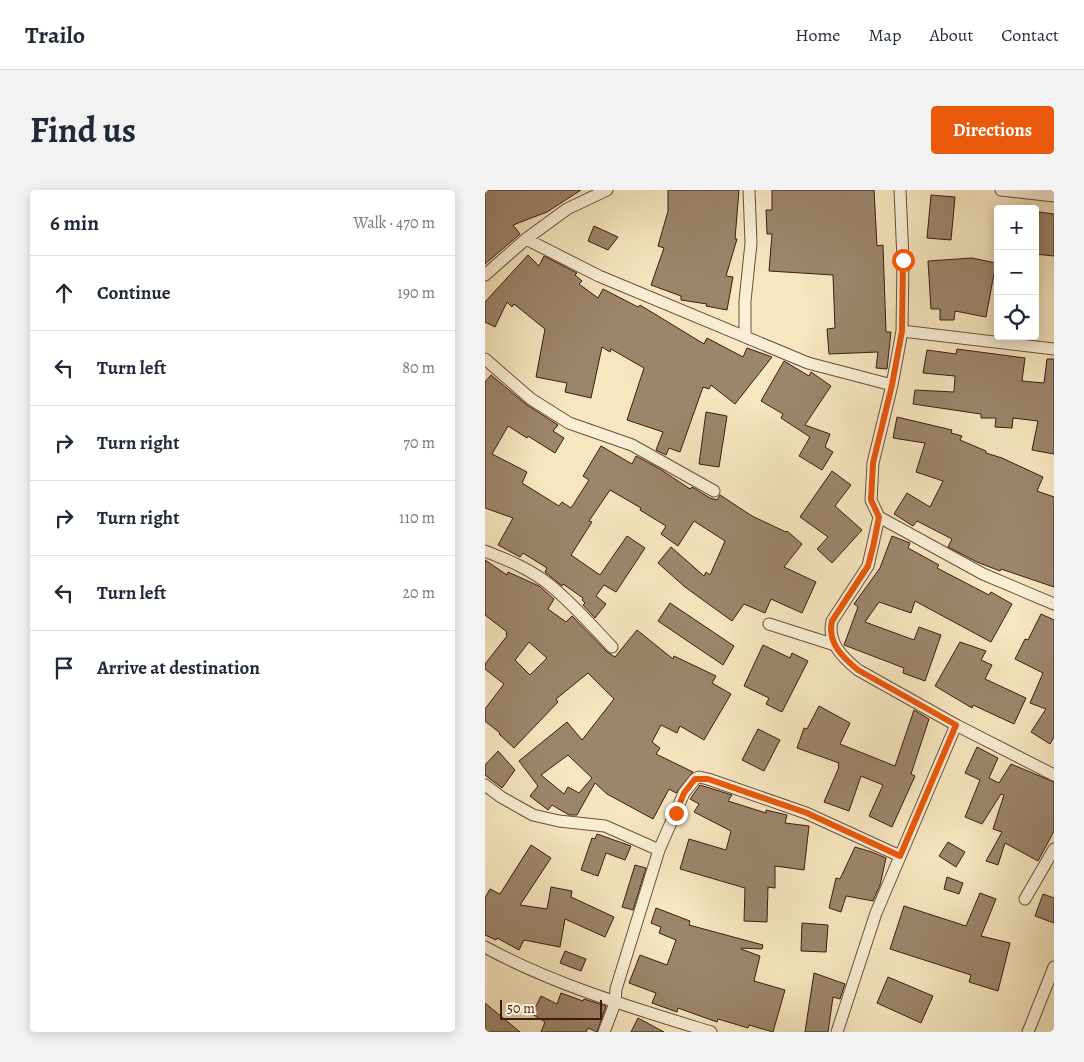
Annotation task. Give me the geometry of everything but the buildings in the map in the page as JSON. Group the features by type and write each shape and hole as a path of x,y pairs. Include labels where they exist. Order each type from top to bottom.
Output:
{"street":[{"path":"485,275 526,239 567,209 607,190"},
{"path":"745,337 745,301 751,243 749,190"},
{"path":"900,190 903,260 902,331 892,385 873,463 871,500 879,517 983,574 1054,604"},
{"path":"1001,190 1054,196"},
{"path":"526,239 599,276 807,363 892,385"},
{"path":"902,331 1054,349"},
{"path":"485,359 531,399 569,422 632,445 714,490"},
{"path":"879,517 868,566 832,621 830,629 835,645 846,660 858,670 956,725 1054,775"},
{"path":"485,551 527,570 550,584 583,615 612,647"},
{"path":"769,624 835,645"},
{"path":"837,1032 876,914 956,725"},
{"path":"604,1032 615,1002 616,989 659,850 684,793 695,779 708,779 807,813 900,856"},
{"path":"485,785 501,797 533,815 559,821 605,826 659,850"},
{"path":"1025,899 1054,849"},
{"path":"485,947 508,960 615,1002 711,1032"},
{"path":"1028,1032 1054,967"}],"route":[{"path":"676,813 684,793 695,779 708,779 807,813 900,856 956,725 858,670 846,660 835,645 830,629 832,621 868,566 879,517 871,500 873,463 892,385 902,331 903,260"}]}
